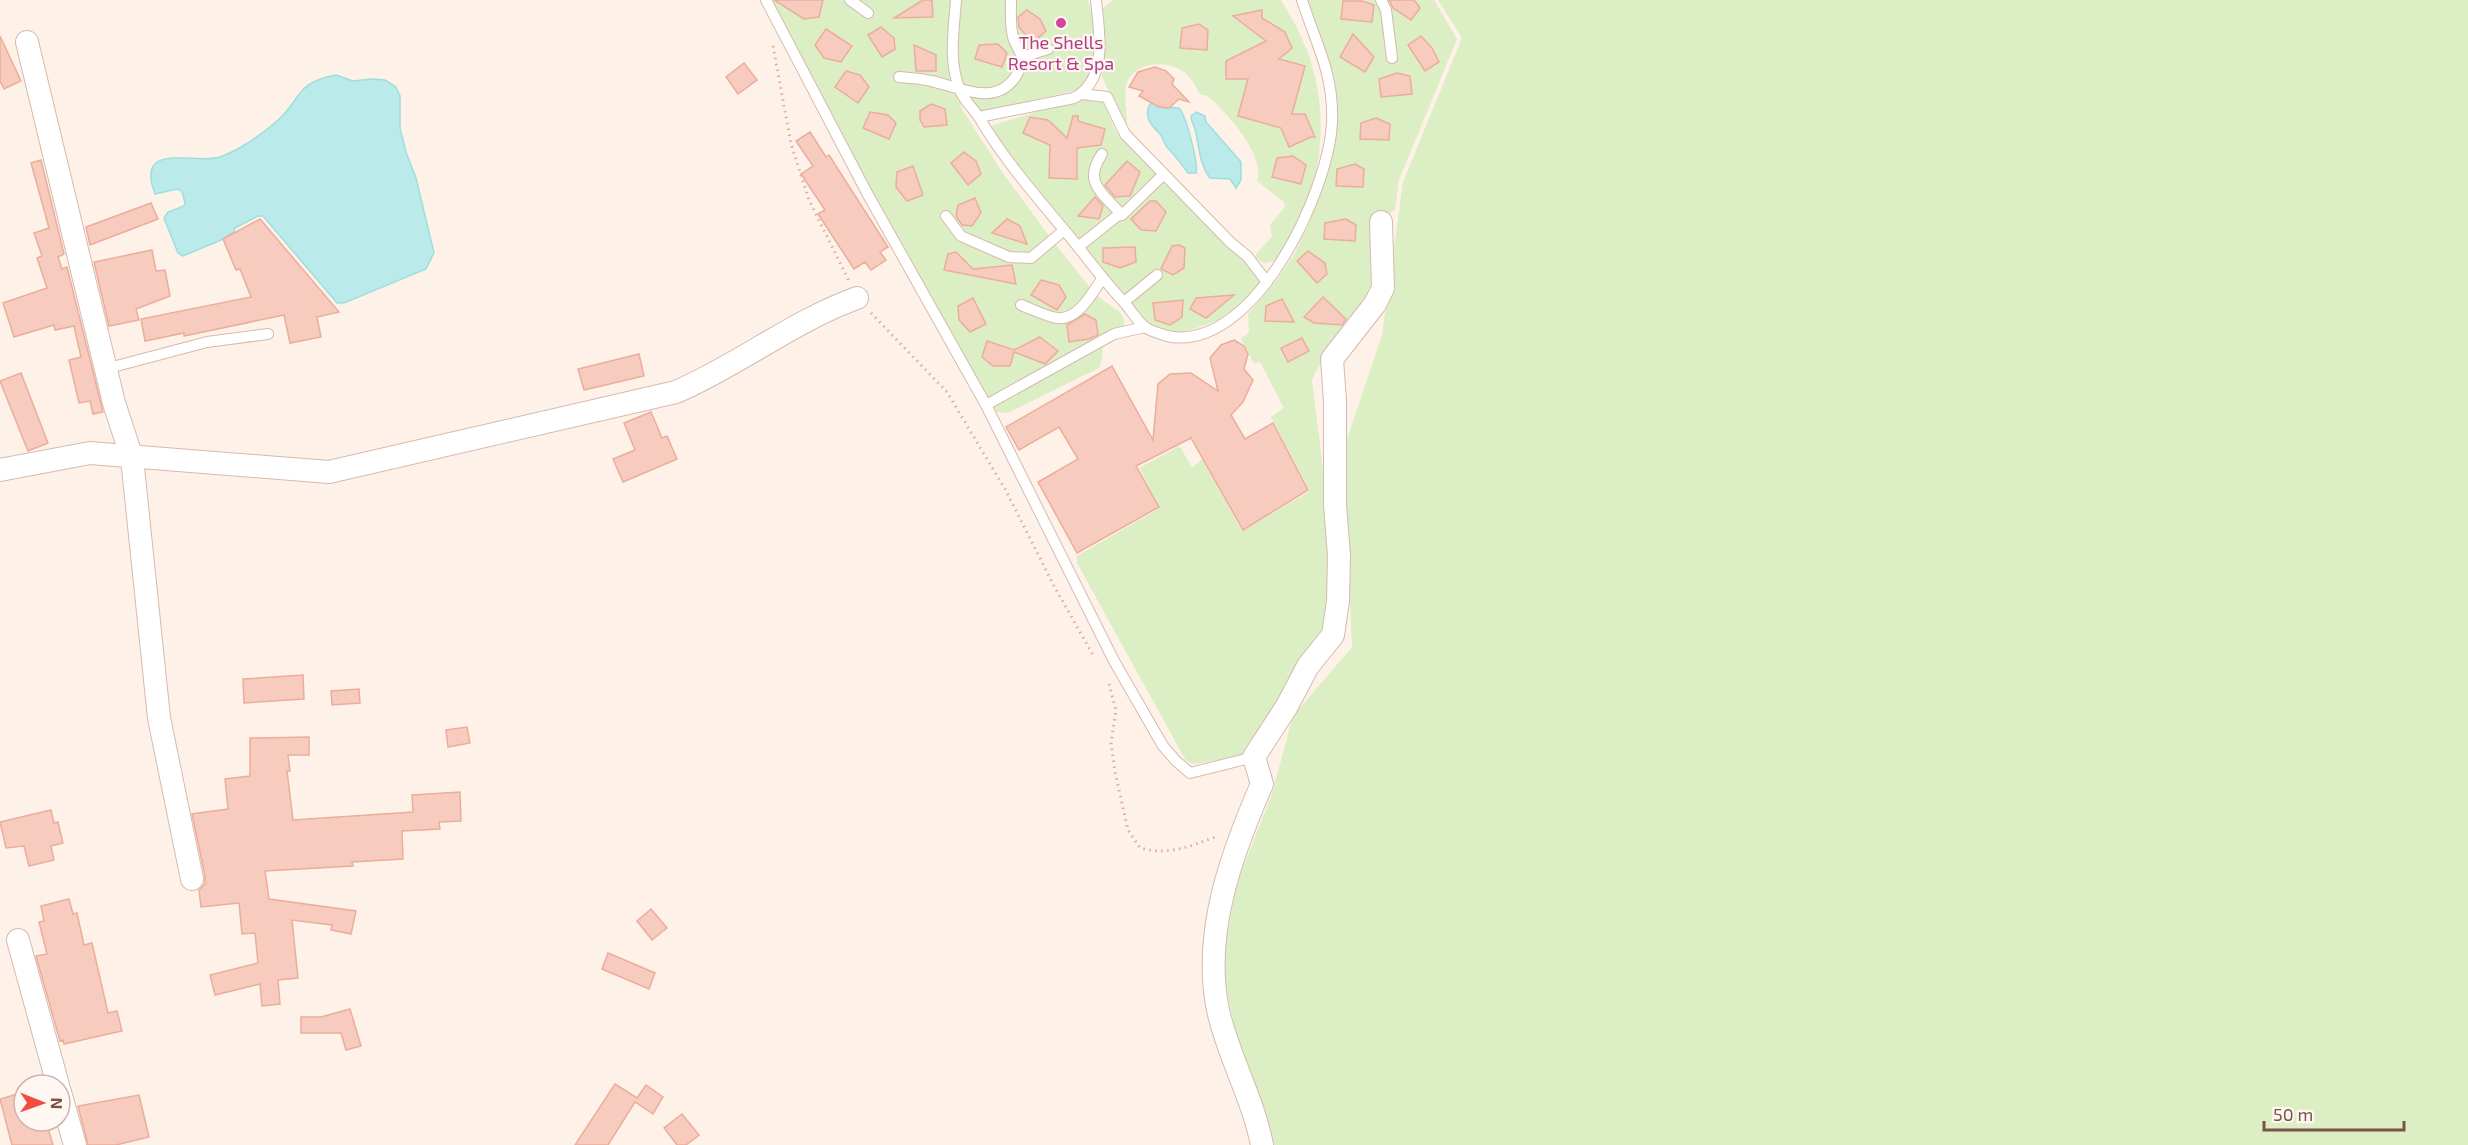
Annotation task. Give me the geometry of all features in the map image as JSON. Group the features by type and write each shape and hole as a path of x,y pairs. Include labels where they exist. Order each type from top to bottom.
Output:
{"street":[{"path":"27,42 105,369 132,458 159,718 192,879"},
{"path":"1262,1145 1251,1106 1234,1065 1218,1009 1213,966 1218,914 1243,828 1262,784 1254,757 1287,706 1308,666 1333,634 1338,601 1339,556 1335,505 1335,401 1332,359 1375,304 1383,288 1381,222"},
{"path":"0,470 90,453 329,472 676,392 704,380 826,309 857,298"},
{"path":"18,940 55,1073"}],"lane":[{"path":"766,0 867,193 986,405 1114,662 1163,746 1190,773 1254,757"},
{"path":"850,0 868,14"},
{"path":"956,0 953,55 955,75 967,104 1063,231 1145,327 1167,336 1183,337 1220,326 1240,310 1267,282 1303,224 1317,190 1327,157 1332,123 1332,95 1328,70 1302,0"},
{"path":"899,77 929,80 960,90 990,94 1002,89 1014,78 1021,67 1022,57 1014,38 1011,22 1011,0"},
{"path":"1381,0 1386,10 1392,58"},
{"path":"979,117 1074,98 1082,94 1097,69 1101,47 1097,1"},
{"path":"1022,57 1047,49"},
{"path":"1082,94 1107,97 1125,134 1231,243 1247,256 1267,282"},
{"path":"1102,154 1094,166 1093,177 1098,188 1122,215"},
{"path":"1078,248 1117,216 1122,215 1163,175"},
{"path":"946,216 961,236 1010,258 1031,258 1063,231"},
{"path":"1124,302 1157,275"},
{"path":"1021,305 1059,318 1074,313 1083,306 1102,279"},
{"path":"986,405 1114,334 1145,327"},
{"path":"105,369 207,342 268,334"}],"path":[{"path":"771,37 791,144 809,200 857,298 947,392 1005,489 1054,586 1093,655"},
{"path":"1104,675 1110,685 1116,710 1111,743 1120,800 1128,830 1140,848 1155,852 1173,851 1243,828"}],"green space":[{"path":"769,0 951,0 948,64 962,109 1002,172 1055,244 1097,296 1121,313 1124,320 1124,329 1103,344 1099,368 1008,413 997,412 989,408 869,191"},
{"path":"958,0 1088,0 1095,34 1095,46 1091,68 1081,89 980,113 961,88 954,54"},
{"path":"1113,0 1281,0 1311,61 1316,81 1321,124 1313,188 1303,215 1278,261 1263,263 1256,258 1256,254 1272,237 1270,225 1285,207 1284,202 1257,181 1256,159 1250,146 1233,122 1214,102 1206,95 1201,95 1187,74 1177,68 1161,64 1137,70 1127,83 1125,97 1127,124 1123,123 1102,76 1104,55 1101,15 1102,9"},
{"path":"1304,0 1434,0 1457,39 1399,180 1395,210 1375,222 1377,288 1363,312 1318,367 1312,380 1325,485 1333,599 1330,633 1252,754 1194,764 1186,761 1077,563 1077,556 1160,508 1139,468 1178,447 1181,448 1192,468 1202,459 1242,531 1310,491 1271,417 1284,408 1260,362 1254,364 1241,339 1249,332 1248,314 1277,280 1295,253 1311,219 1319,192 1333,96"},
{"path":"1438,0 2468,0 2468,1145 1267,1145 1237,1038 1221,964 1238,880 1271,797 1293,716 1352,647 1343,451 1382,335 1403,182 1462,38"},
{"path":"1083,98 1102,99 1116,132 1259,277 1259,286 1218,320 1186,332 1174,333 1146,326 1103,278 990,129 993,125"}],"water":[{"path":"336,75 353,81 385,80 396,87 400,96 400,128 416,178 434,253 426,269 344,303 337,303 263,216 258,216 235,228 234,232 221,240 183,256 178,253 164,218 168,212 184,206 182,191 177,189 155,194 151,177 153,166 161,160 172,158 212,158 230,153 251,141 277,121 306,87 322,78"},
{"path":"1152,101 1159,107 1179,108 1182,112 1194,151 1196,173 1188,173 1150,123 1148,111"},
{"path":"1196,112 1205,116 1206,122 1241,162 1241,180 1236,188 1230,179 1210,178 1207,173 1191,118"}],"building":[{"path":"774,0 823,0 819,17 804,19"},
{"path":"923,0 932,0 933,17 894,18"},
{"path":"1389,0 1414,0 1420,8 1411,20 1393,8"},
{"path":"1343,1 1362,1 1374,5 1372,22 1341,19"},
{"path":"1027,10 1040,19 1046,31 1032,43 1019,27 1018,17"},
{"path":"1262,10 1262,18 1285,32 1292,48 1279,59 1305,66 1292,114 1305,114 1315,137 1289,147 1281,128 1238,116 1248,79 1226,79 1226,61 1266,41 1233,16"},
{"path":"1199,24 1208,30 1207,50 1180,48 1182,28"},
{"path":"881,27 894,38 895,49 882,57 868,35"},
{"path":"826,29 852,46 841,62 824,58 815,45"},
{"path":"1353,34 1374,57 1365,72 1340,57"},
{"path":"0,36 21,81 4,89 0,81"},
{"path":"1421,36 1432,48 1439,62 1425,71 1408,45"},
{"path":"998,44 1007,53 1002,67 975,59 979,45"},
{"path":"914,45 936,55 936,71 916,71"},
{"path":"744,63 757,80 738,94 726,77"},
{"path":"1155,67 1166,71 1174,79 1172,84 1189,102 1179,99 1169,108 1159,107 1139,96 1143,91 1129,87 1138,72"},
{"path":"846,71 860,75 869,87 858,103 835,87"},
{"path":"1397,73 1410,76 1412,94 1381,97 1379,79"},
{"path":"931,104 945,109 947,125 924,127 920,120 920,111"},
{"path":"870,112 888,115 896,123 889,139 863,128"},
{"path":"1073,116 1078,116 1078,121 1105,129 1101,145 1077,148 1077,179 1049,178 1050,145 1023,133 1030,117 1048,120 1067,138"},
{"path":"1376,118 1390,124 1389,140 1360,139 1361,123"},
{"path":"810,132 826,157 829,155 888,247 880,252 886,260 871,270 865,262 854,269 818,214 825,210 801,174 813,166 796,141"},
{"path":"964,152 976,161 981,174 968,185 951,163"},
{"path":"1293,156 1306,165 1301,184 1272,177 1277,158"},
{"path":"41,160 64,254 58,257 62,269 67,267 103,412 93,414 90,401 79,403 69,360 81,357 74,326 55,330 54,325 14,337 3,303 47,288 37,258 42,256 34,233 49,228 31,163"},
{"path":"1127,161 1140,172 1130,196 1115,197 1105,185"},
{"path":"1355,164 1364,169 1363,187 1336,186 1337,169"},
{"path":"913,166 923,195 907,201 896,187 897,172"},
{"path":"1095,197 1103,206 1099,219 1078,216"},
{"path":"975,198 981,213 972,226 962,225 956,216 958,205"},
{"path":"1150,201 1156,201 1166,212 1156,231 1141,230 1131,219"},
{"path":"151,203 158,219 90,245 86,227"},
{"path":"260,219 339,312 317,317 321,337 290,343 284,315 184,336 184,333 145,341 141,319 251,297 240,269 236,270 223,239"},
{"path":"1007,219 1020,226 1027,244 992,233"},
{"path":"1346,219 1356,225 1355,241 1324,239 1325,223"},
{"path":"1179,245 1185,248 1184,268 1173,275 1161,269 1172,246"},
{"path":"1135,247 1136,262 1120,268 1103,262 1103,248"},
{"path":"152,250 156,271 165,270 170,296 136,309 139,320 109,326 94,262"},
{"path":"1308,251 1325,263 1327,274 1317,283 1297,261"},
{"path":"956,252 973,269 1012,265 1016,284 944,270 948,254"},
{"path":"1041,280 1059,285 1066,297 1057,310 1031,295"},
{"path":"1234,295 1206,318 1190,309 1196,298"},
{"path":"1323,297 1346,319 1342,325 1314,323 1304,317"},
{"path":"973,298 986,324 970,332 959,320 958,306"},
{"path":"1282,299 1294,322 1265,321 1266,306"},
{"path":"1183,300 1182,317 1170,325 1155,320 1153,303"},
{"path":"1085,314 1096,320 1098,335 1069,342 1067,325"},
{"path":"1040,337 1058,351 1045,364 1014,352 1010,366 993,366 982,357 987,341 1014,350"},
{"path":"1302,338 1309,351 1288,362 1281,348"},
{"path":"1234,340 1244,346 1248,354 1244,369 1253,380 1243,402 1231,415 1245,439 1273,423 1308,490 1243,530 1191,438 1136,466 1159,507 1077,553 1038,482 1078,459 1059,427 1019,450 1006,427 1112,366 1153,440 1158,384 1170,374 1191,373 1218,391 1210,358 1221,345"},
{"path":"639,354 644,376 584,390 578,369"},
{"path":"21,373 48,443 28,451 0,381"},
{"path":"651,412 662,438 667,436 677,459 623,482 613,459 635,450 624,423"},
{"path":"303,675 304,699 244,703 243,679"},
{"path":"359,689 360,703 332,705 331,691"},
{"path":"467,727 470,743 448,747 446,730"},
{"path":"309,737 309,755 288,755 290,771 287,771 293,820 413,812 412,795 460,792 461,821 439,822 440,829 402,831 403,859 352,862 353,866 265,871 269,899 356,911 351,934 331,930 332,925 292,920 298,978 278,980 280,1004 262,1006 260,984 215,995 210,975 258,963 255,933 242,934 239,903 201,907 199,890 205,884 205,876 192,814 228,809 225,779 250,776 250,738"},
{"path":"51,810 54,823 58,822 63,843 51,846 54,860 29,866 24,846 6,848 0,822"},
{"path":"69,899 73,914 77,913 84,945 92,943 108,1013 117,1011 122,1031 64,1044 63,1040 60,1041 36,956 47,954 39,922 44,921 41,906"},
{"path":"651,909 667,928 652,940 637,921"},
{"path":"608,953 655,973 649,989 602,969"},
{"path":"350,1009 361,1046 346,1050 341,1033 301,1033 301,1017 321,1017"},
{"path":"615,1084 637,1098 646,1085 663,1097 653,1114 635,1102 608,1145 575,1145"},
{"path":"139,1095 149,1137 116,1145 88,1145 78,1106"},
{"path":"12,1096 12,1133 50,1133 53,1145 12,1145 0,1099"},
{"path":"682,1114 699,1135 686,1145 677,1145 664,1128"}],"place":[{"name":"The Shells Resort & Spa","path":"1061,23"}]}
